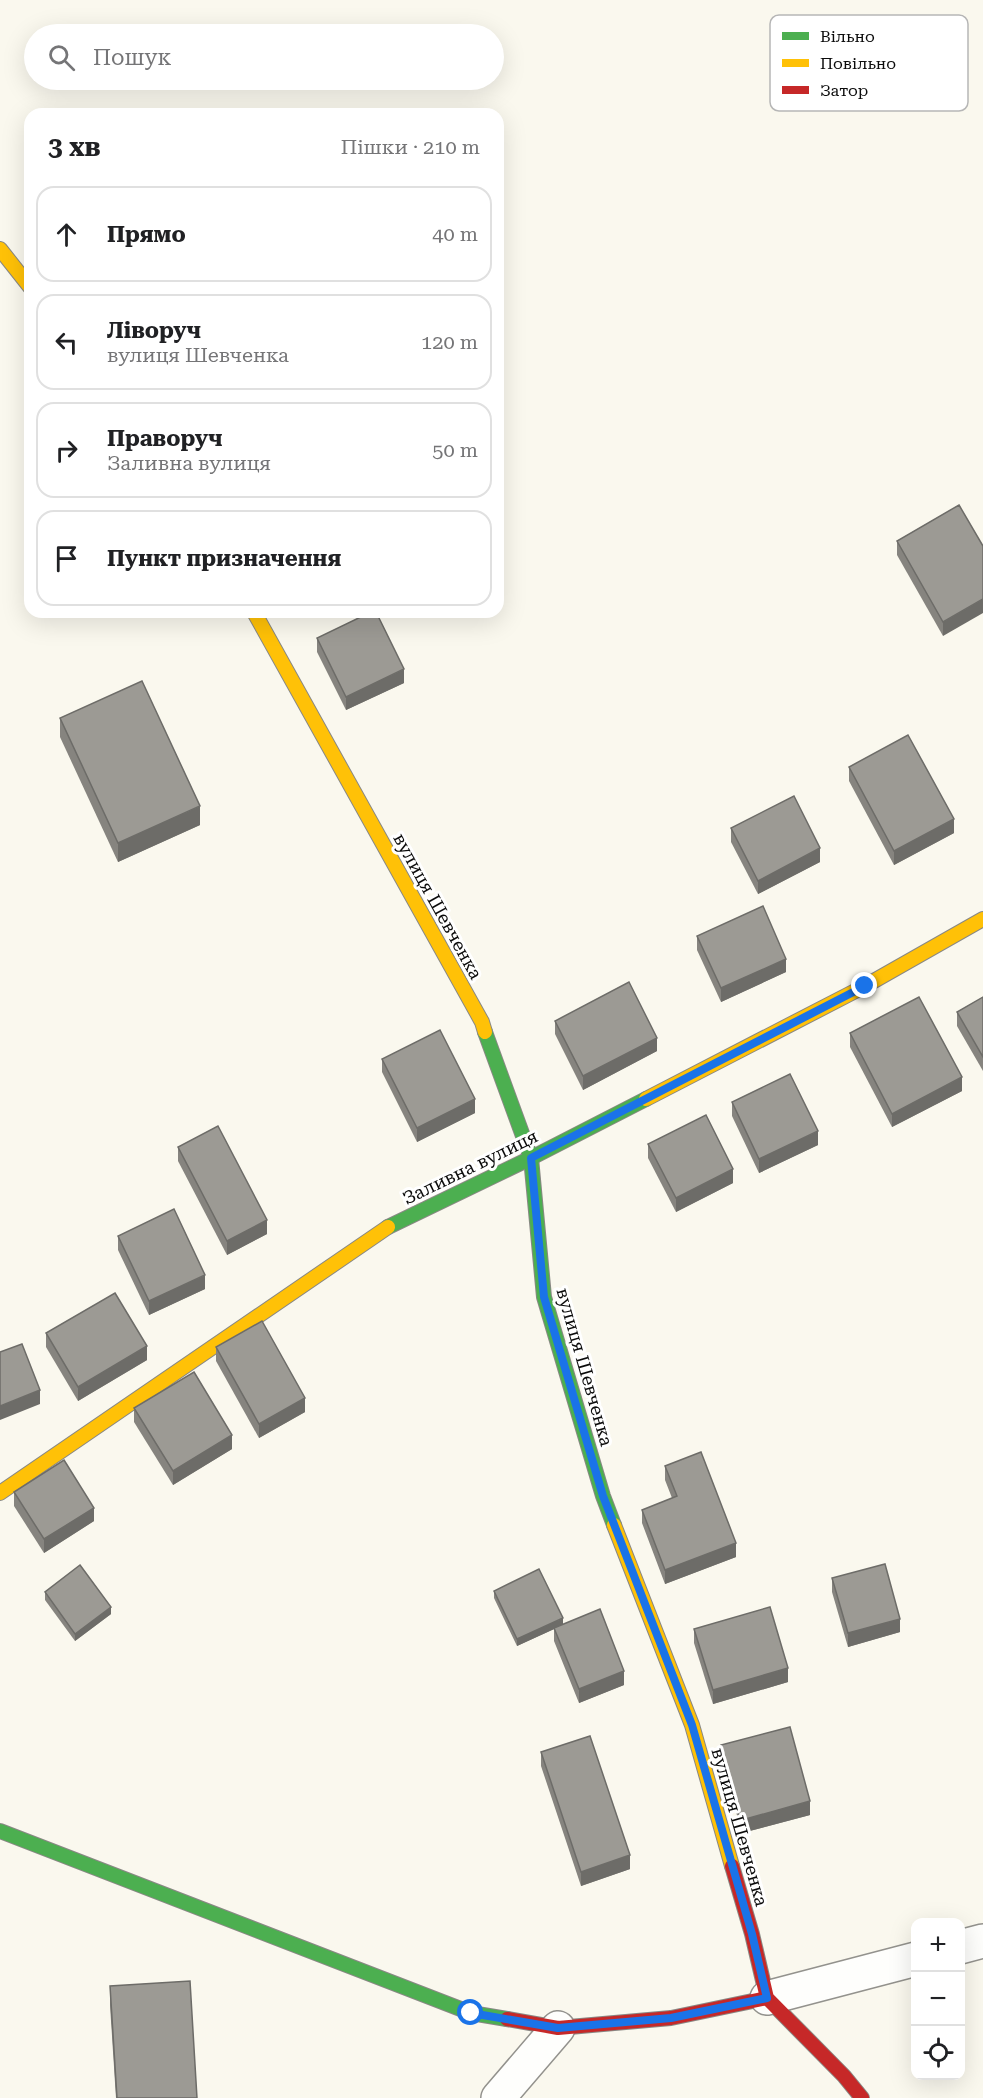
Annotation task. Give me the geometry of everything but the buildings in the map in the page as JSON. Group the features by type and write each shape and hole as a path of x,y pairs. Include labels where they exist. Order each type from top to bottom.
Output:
{"street":[{"path":"0,249 24,279"},
{"name":"вулиця Шевченка","path":"257,618 482,1022 531,1158 544,1297 603,1496 692,1725 752,1934 767,1998"},
{"name":"Заливна вулиця","path":"0,1493 389,1226 531,1158 865,986 983,919"},
{"path":"0,1831 471,2013 558,2028 671,2018 767,1998 911,1960"},
{"path":"965,1946 983,1941"},
{"path":"767,1998 844,2076 862,2098"},
{"path":"498,2098 558,2028"}],"traffic: fast":[{"path":"485,1032 531,1158 544,1297 603,1496 614,1525"},
{"path":"388,1227 646,1099"},
{"path":"0,1831 471,2013 507,2019"}],"traffic: slow":[{"path":"0,249 24,279"},
{"path":"257,618 482,1022 485,1032"},
{"path":"646,1099 865,986 983,919"},
{"path":"0,1493 388,1227"},
{"path":"614,1525 692,1725 732,1866"}],"traffic: jam":[{"path":"732,1866 752,1934 767,1998 844,2076 862,2098"},
{"path":"507,2019 558,2028 671,2018 767,1998"}],"route":[{"path":"471,2013 558,2028 671,2018 767,1998 752,1934 692,1725 603,1496 544,1297 531,1158 865,986"}]}
